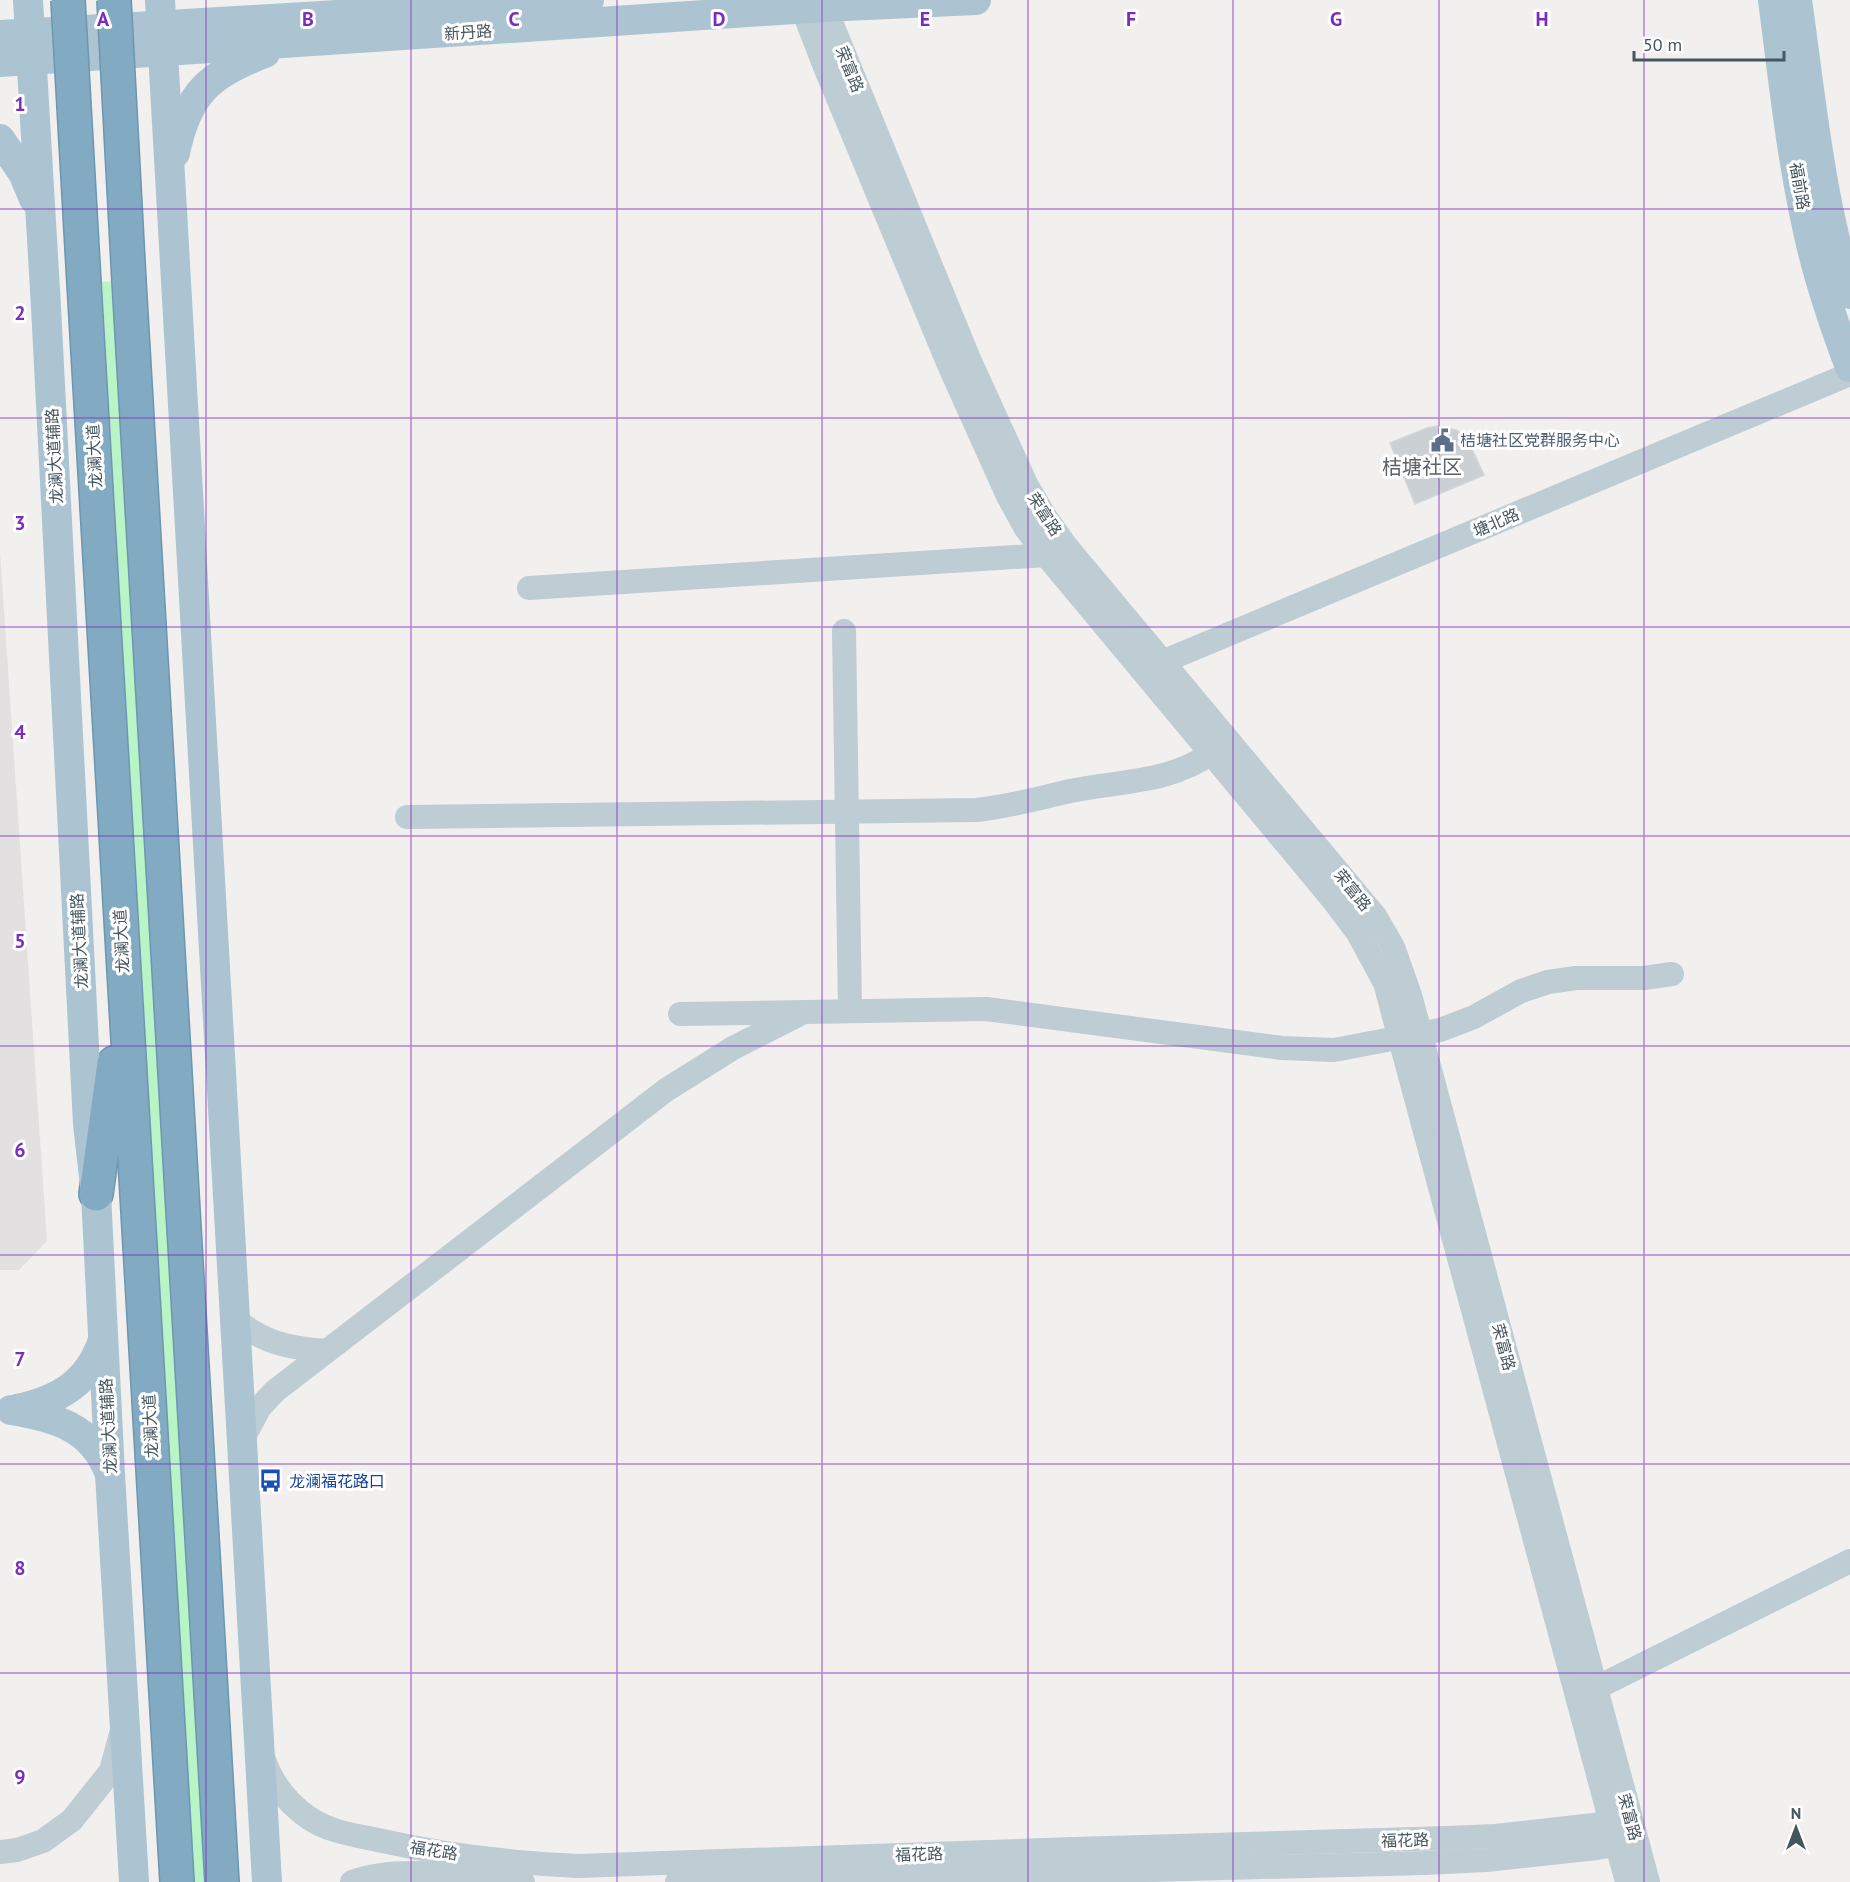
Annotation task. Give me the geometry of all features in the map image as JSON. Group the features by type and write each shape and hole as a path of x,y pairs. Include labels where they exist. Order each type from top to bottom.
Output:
{"highway":[{"name":"龙澜大道","path":"68,0 177,1882"},
{"path":"114,0 222,1882"},
{"path":"96,1194 124,993"}],"main road":[{"name":"龙澜大道辅路","path":"28,0 88,1124 96,1194 134,1882"},
{"path":"170,183 177,141 193,100 208,82 226,69 247,60 296,31 270,16 248,11 220,0"},
{"name":"新丹路","path":"296,31 589,0"},
{"name":"新丹路","path":"31,47 161,26 296,31 812,4 976,0"},
{"name":"福前路","path":"1773,0 1799,187 1808,234 1820,280 1850,367"},
{"name":"福前路","path":"1797,0 1823,183 1832,228 1850,294"},
{"path":"161,26 267,1882"},
{"path":"0,35 31,47"},
{"path":"0,62 31,47"},
{"path":"0,139 24,173 34,200 42,233"},
{"path":"104,1338 91,1367 77,1382 43,1404 11,1410 45,1416 72,1427 92,1442 105,1460 110,1474"}],"street":[{"name":"荣富路","path":"812,4 825,67 949,365 1008,496 1025,527 1046,555 1152,666 1375,916 1393,947 1405,977 1410,1037 1621,1833 1648,1882"},
{"name":"荣富路","path":"812,4 1027,486 1046,518 1211,753 1311,872 1358,933 1410,1037 1596,1688 1621,1833 1627,1882"},
{"name":"塘北路","path":"1152,666 1850,374"},
{"path":"529,588 1046,555"},
{"path":"844,631 850,1010"},
{"path":"407,817 976,810 1001,808 1069,791 1159,776 1202,760 1211,753"},
{"path":"680,1014 986,1009 1308,1050 1334,1050 1410,1037 1454,1025 1521,991 1548,982 1576,978 1644,978 1672,974"},
{"path":"241,1442 260,1407 275,1390 666,1090 733,1048 806,1011"},
{"path":"233,1317 248,1330 265,1340 286,1346 326,1351"},
{"path":"1596,1688 1850,1561"},
{"path":"0,1851 17,1850 43,1841 72,1820 111,1771 120,1743 124,1705"},
{"name":"福花路","path":"259,1743 276,1785 290,1803 329,1828 410,1847 524,1864 578,1866 1621,1833"},
{"name":"福花路","path":"677,1882 1486,1860 1621,1833"},
{"name":"福花路","path":"352,1882 375,1876 397,1874 523,1882"}],"shaded area":[{"path":"0,552 47,1241 19,1270 0,1270"}],"green space":[{"path":"113,281 205,1882 194,1882 102,282"}],"building":[{"path":"1437,426 1456,430 1464,435 1484,475 1415,504 1390,443"}],"place":[{"name":"桔塘社区党群服务中心","path":"1442,440"},
{"name":"龙澜福花路口","path":"271,1481"}],"district":[{"name":"桔塘社区","path":"1422,467"}]}
